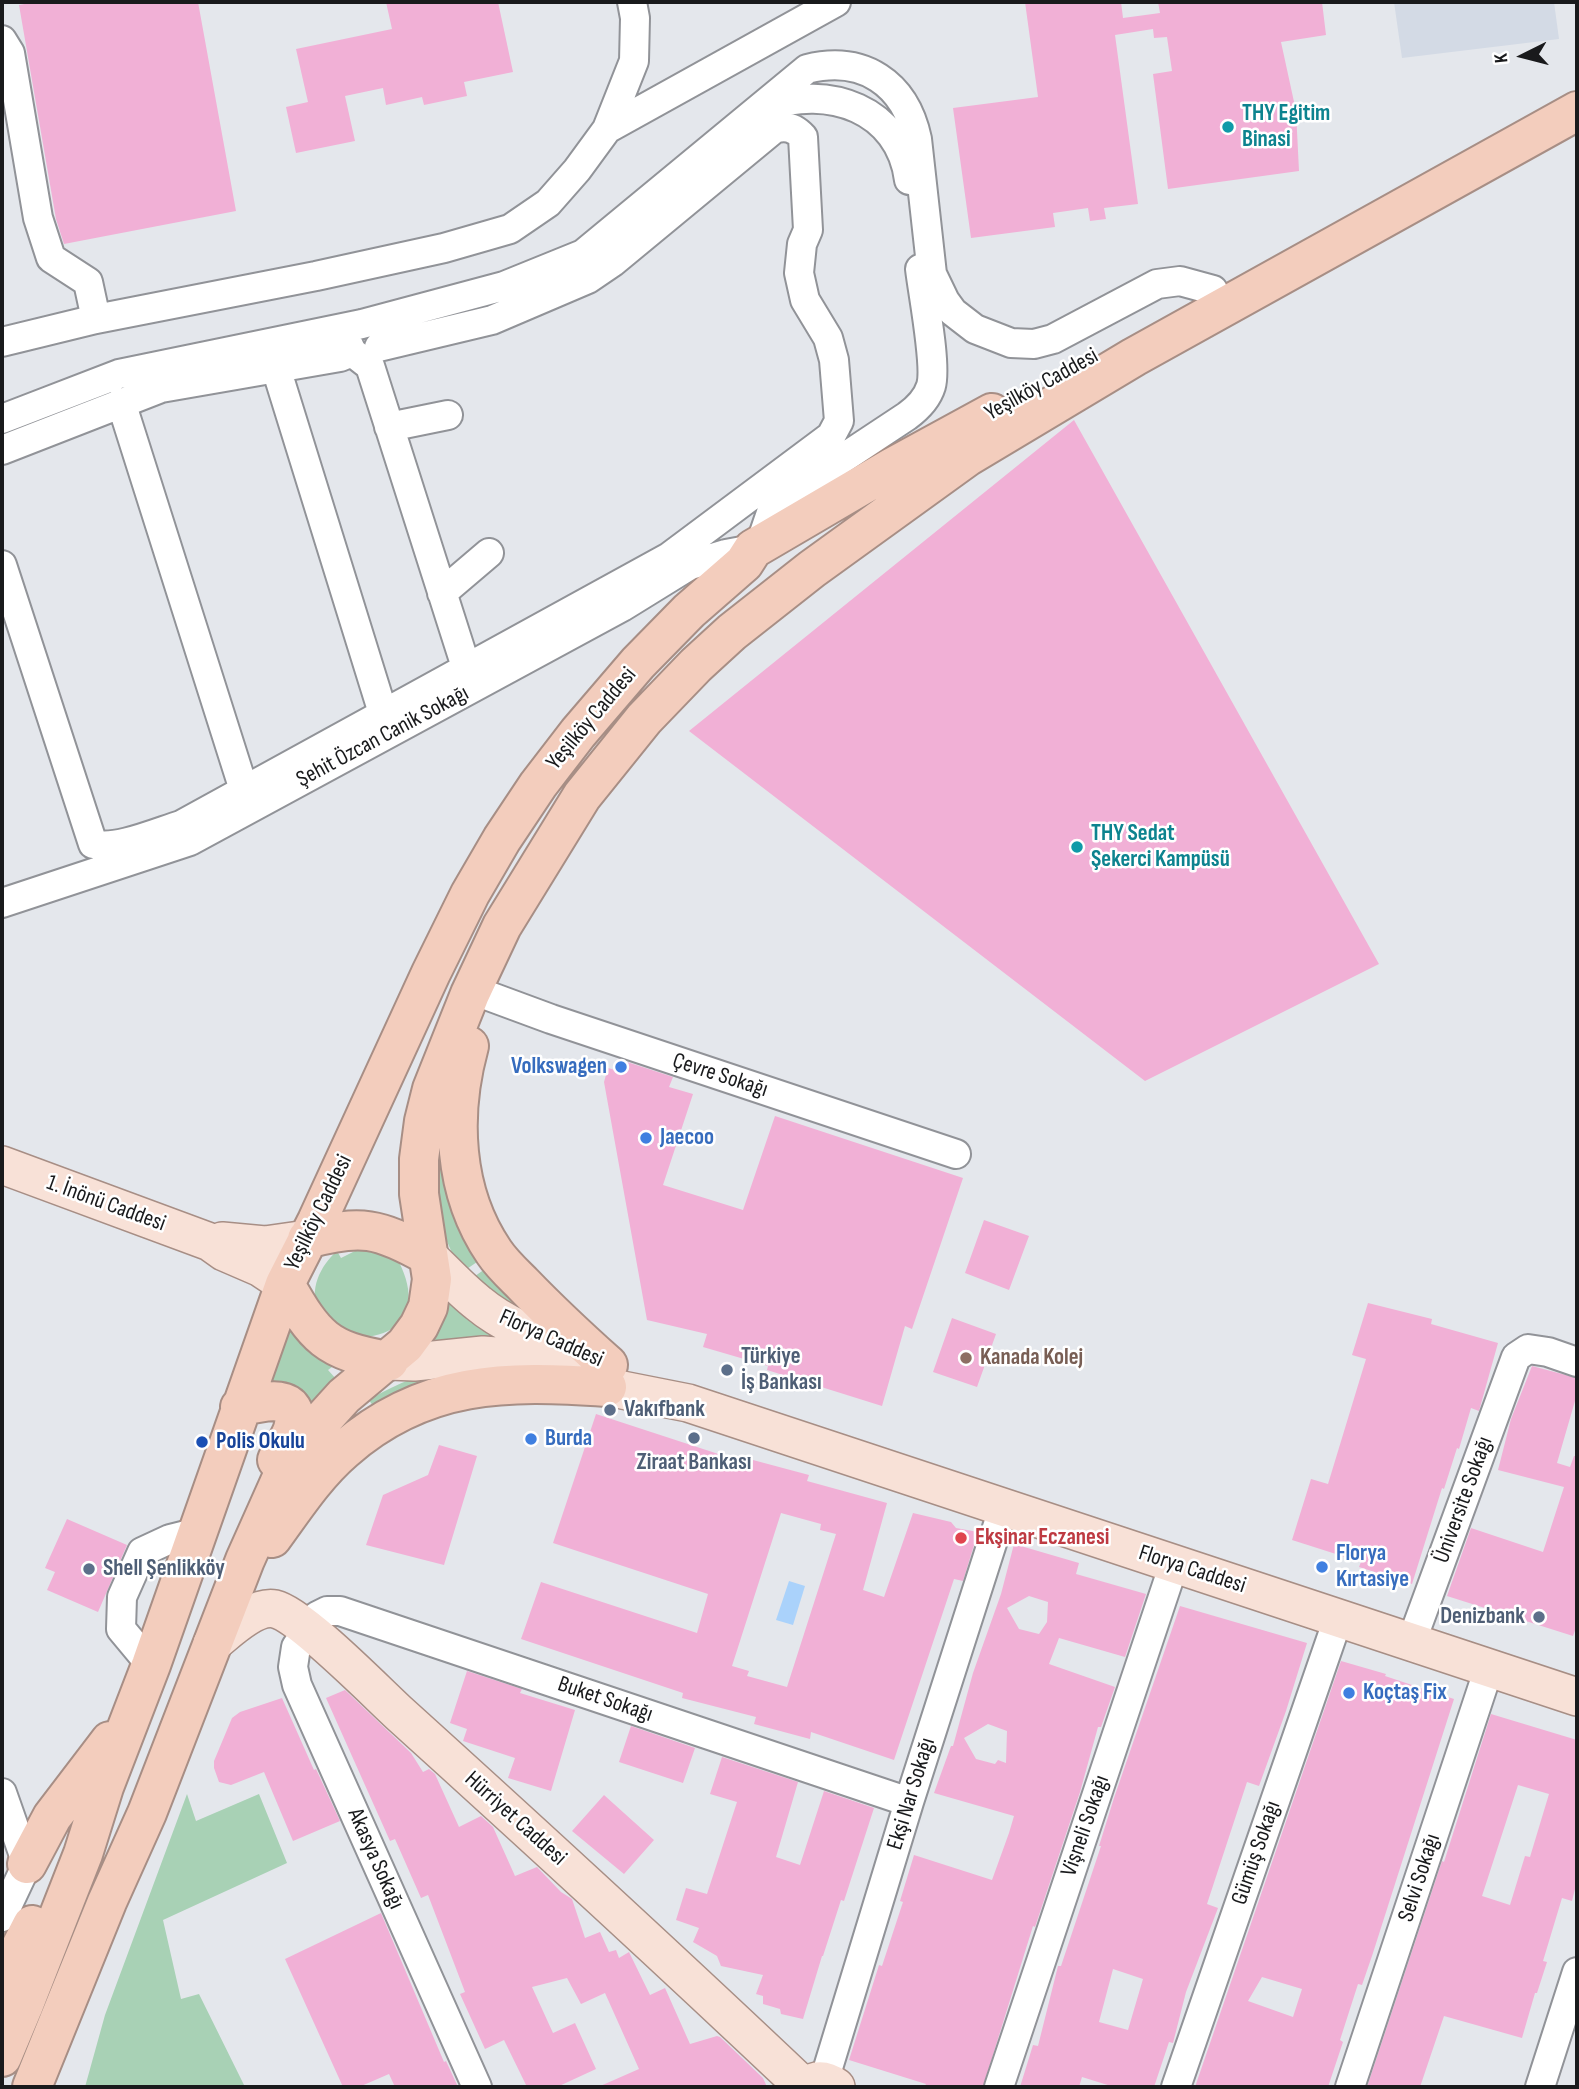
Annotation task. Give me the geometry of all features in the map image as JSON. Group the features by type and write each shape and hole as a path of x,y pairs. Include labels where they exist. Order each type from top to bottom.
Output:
{"highway":[{"name":"Yeşilköy Caddesi","path":"104,1787 198,1532 285,1284 437,962 470,894 502,839 562,754 638,663 689,611 744,563 756,547 893,467 1577,86"},
{"name":"Yeşilköy Caddesi","path":"147,1813 232,1593 271,1499 288,1466 324,1417 344,1396 405,1345 419,1326 428,1307 432,1279 419,1194 419,1158 432,1089 502,926 582,796 644,719 732,632 917,491 1037,413 1134,357 1577,111"},
{"path":"502,926 462,1070 457,1103 458,1142 467,1200 496,1255 561,1322 608,1376"},
{"path":"307,1240 348,1229 380,1232 427,1255"},
{"path":"285,1284 301,1313 325,1341 347,1353 388,1361"},
{"path":"232,1593 319,1476 362,1436 405,1409 454,1392 489,1386 608,1376"},
{"path":"240,1407 272,1399 284,1402 294,1416 292,1430 277,1461 271,1499"},
{"path":"27,1864 52,1817 134,1709"},
{"path":"2,1984 78,1830 104,1787"},
{"path":"2,2056 63,1906 93,1826 104,1787"},
{"path":"32,2087 107,1902 147,1813"},
{"path":"60,2087 147,1813"}],"main road":[{"name":"1. İnönü Caddesi","path":"2,1165 211,1242"},
{"path":"211,1242 227,1240 265,1245 307,1240"},
{"path":"211,1242 224,1252 261,1268 285,1284"},
{"name":"Florya Caddesi","path":"427,1255 477,1303 608,1376 1003,1509 1577,1695"},
{"name":"Florya Caddesi","path":"388,1361 414,1362 483,1355 553,1366 588,1378 608,1376"},
{"name":"Hürriyet Caddesi","path":"212,1644 251,1614 271,1608 280,1611 307,1630 662,1952 817,2086"}],"street":[{"path":"2,342 96,319 431,251 510,229 548,203 577,170 607,129 634,61 635,18 632,2"},
{"path":"607,129 836,2"},
{"path":"2,40 10,53 38,218 51,258 88,282 96,319"},
{"path":"2,450 161,388 340,357 360,348 384,318 504,286 583,254 807,69 835,64 875,75 897,94 915,126 932,274 945,301 964,321 1011,343 1034,344 1054,339 1157,284 1180,281 1213,290"},
{"path":"756,547 774,505 916,409 930,389 933,377 907,166 890,132 871,116 837,97 835,83 838,76 849,66"},
{"path":"760,110 794,100 813,99 850,106 871,106 878,98 880,86 875,75"},
{"path":"2,419 119,374 360,348 492,320 588,279 613,262 774,129 787,127 799,132 803,138 808,230 802,244 799,273 805,300 825,331 832,349 839,421 826,441 669,557 181,825 114,845 100,847 93,844 2,565"},
{"path":"360,348 384,318"},
{"path":"360,348 389,427 466,667"},
{"path":"276,368 383,713"},
{"path":"121,402 244,790"},
{"path":"389,427 448,415"},
{"name":"Şehit Özcan Canik Sokağı","path":"2,903 190,841 622,607 690,565 756,547"},
{"path":"442,593 489,554"},
{"name":"Çevre Sokağı","path":"485,995 956,1154"},
{"name":"Üniversite Sokağı","path":"1411,1643 1516,1357 1528,1349 1548,1352 1577,1362"},
{"name":"Ekşi Nar Sokağı","path":"817,2086 1003,1509"},
{"path":"150,1665 121,1629 122,1597 142,1552 170,1539 198,1532"},
{"name":"Vişneli Sokağı","path":"999,2087 1174,1564"},
{"name":"Buket Sokağı","path":"307,1630 317,1616 327,1611 340,1611 909,1802"},
{"name":"Gümüş Sokağı","path":"1176,2087 1338,1619"},
{"name":"Akasya Sokağı","path":"307,1630 296,1647 293,1667 297,1685 477,2087"},
{"name":"Selvi Sokağı","path":"1350,2087 1489,1668"},
{"path":"2,1790 19,1802 52,1817"},
{"path":"2,1790 27,1864 2,1917"},
{"path":"1540,2087 1570,2021 1577,1972"}],"shaded area":[{"path":"1394,2 1554,2 1559,39 1402,58"}],"green space":[{"path":"444,1106 463,1238 477,1262 461,1273 441,1228 432,1176"},
{"path":"337,1251 341,1258 355,1251 394,1253 407,1284 408,1305 405,1315 388,1331 350,1339 320,1312 316,1304 315,1287 321,1271"},
{"path":"485,1269 505,1293 531,1317 468,1281"},
{"path":"456,1297 508,1338 426,1349 446,1303"},
{"path":"288,1324 303,1347 332,1367 328,1370 337,1380 305,1411 270,1383"},
{"path":"461,1365 377,1412 369,1400 414,1378"},
{"path":"187,1794 196,1821 259,1794 287,1863 163,1920 181,1999 199,1994 245,2087 85,2087 105,2015"}],"water":[{"path":"789,1581 805,1586 793,1625 776,1620"}],"building":[{"path":"35,2 198,2 236,211 64,244 56,219 19,5"},
{"path":"386,2 498,2 513,72 464,82 467,96 424,105 422,97 386,105 383,88 345,96 355,141 296,153 286,107 308,102 296,49 392,29"},
{"name":"THY Egitim Binasi","path":"1025,2 1121,2 1123,18 1160,13 1158,2 1322,2 1326,35 1281,42 1296,111 1299,171 1168,189 1153,74 1172,71 1167,37 1154,38 1153,29 1115,35 1138,204 1104,208 1106,219 1090,221 1088,208 1053,213 1055,227 971,238 953,108 1038,97"},
{"name":"THY Sedat Şekerci Kampüsü","path":"1074,420 1379,964 1145,1081 689,731"},
{"path":"618,1059 673,1077 669,1087 693,1094 663,1185 743,1210 775,1116 963,1178 912,1329 905,1326 882,1406 767,1370 768,1366 703,1347 707,1334 647,1320 604,1082 608,1068 615,1070"},
{"path":"984,1220 1029,1236 1009,1290 965,1273"},
{"path":"1368,1303 1432,1319 1431,1324 1498,1343 1479,1411 1471,1408 1412,1584 1359,1567 1361,1562 1292,1540 1311,1479 1328,1484 1366,1359 1352,1355"},
{"path":"952,1318 996,1334 977,1387 933,1372"},
{"path":"1532,1366 1577,1378 1577,1394 1557,1463 1570,1467 1574,1456 1577,1456 1577,1625 1573,1636 1447,1596 1471,1528 1543,1552 1564,1487 1498,1470 1511,1419"},
{"path":"596,1414 752,1465 753,1460 809,1475 807,1481 887,1503 863,1590 884,1597 913,1513 951,1522 956,1528 978,1532 963,1581 954,1579 894,1760 811,1732 810,1739 754,1724 756,1717 682,1698 683,1693 521,1639 541,1582 697,1633 708,1594 553,1543","holes":["781,1513 821,1524 820,1530 836,1534 787,1687 747,1676 749,1671 732,1666"]},
{"path":"439,1445 477,1456 444,1565 366,1545 383,1495 428,1475"},
{"path":"67,1519 127,1545 98,1612 47,1590 55,1572 45,1568"},
{"path":"1014,1544 1079,1563 1076,1574 1146,1594 1125,1657 1059,1638 1049,1664 1115,1687 1101,1727 1098,1727 1080,1792 1035,1927 1033,1926 983,2087 924,2087 926,2084 849,2060 879,1965 882,1966 903,1902 900,1901 914,1855 992,1880 1009,1833 1014,1816 934,1793 953,1746 973,1673 1001,1594","holes":["1029,1596 1048,1602 1047,1622 1039,1634 1019,1629 1007,1608","988,1724 1007,1731 1006,1763 998,1760 995,1764 976,1759 964,1738"]},
{"path":"1180,1606 1307,1643 1259,1786 1247,1782 1207,1904 1218,1908 1186,1992 1173,2043 1169,2042 1154,2087 1114,2087 1082,2077 1079,2087 1020,2087 1033,2045 1038,2046 1058,1966 1061,1966 1101,1846 1114,1798","holes":["1113,1969 1143,1979 1128,2030 1099,2022"]},
{"path":"1341,1661 1454,1699 1372,1956 1362,1985 1358,1984 1328,2087 1195,2087","holes":["1262,1977 1302,1989 1293,2017 1248,2001"]},
{"path":"467,1671 522,1689 520,1693 575,1710 551,1791 508,1778 515,1758 463,1741 467,1729 450,1723"},
{"path":"345,1690 411,1753 423,1772 429,1769 435,1774 459,1827 481,1816 493,1827 515,1876 537,1867 561,1892 572,1899 585,1938 600,1932 609,1952 616,1950 619,1958 629,1952 650,1995 665,1988 690,2044 720,2037 763,2078 767,2087 598,2087 639,2069 605,1993 581,2004 567,1978 532,1987 553,2033 575,2023 596,2069 557,2087 527,2087 504,2040 485,2049 460,1994 465,1992 428,1895 421,1898 395,1839 390,1841 326,1698"},
{"path":"282,1698 340,1821 293,1841 264,1772 231,1785 219,1782 214,1768 214,1761 232,1718 240,1712"},
{"path":"1491,1714 1577,1740 1577,1881 1572,1901 1562,1898 1543,1961 1547,1962 1522,2038 1444,2016 1420,2087 1367,2087 1442,1861 1444,1862","holes":["1518,1785 1549,1794 1530,1857 1525,1856 1510,1905 1482,1896"]},
{"path":"631,1726 695,1748 683,1783 619,1762"},
{"path":"722,1757 798,1782 776,1857 800,1865 824,1791 874,1808 803,2019 781,2014 780,2009 763,2004 763,1996 756,1994 763,1975 721,1966 717,1956 693,1942 699,1928 676,1920 686,1888 707,1894 737,1802 710,1794"},
{"path":"604,1795 654,1840 624,1874 572,1831"},
{"path":"381,1913 444,2062 446,2061 458,2087 395,2087 389,2074 359,2087 343,2087 285,1959"}],"place":[{"name":"THY Egitim Binasi","path":"1228,127"},
{"name":"THY Sedat Şekerci Kampüsü","path":"1077,847"},
{"name":"Volkswagen","path":"621,1067"},
{"name":"Jaecoo","path":"646,1138"},
{"name":"Kanada Kolej","path":"966,1358"},
{"name":"Türkiye İş Bankası","path":"727,1370"},
{"name":"Vakıfbank","path":"610,1410"},
{"name":"Ziraat Bankası","path":"694,1438"},
{"name":"Burda","path":"531,1439"},
{"name":"Polis Okulu","path":"202,1442"},
{"name":"Ekşinar Eczanesi","path":"961,1538"},
{"name":"Florya Kırtasiye","path":"1322,1567"},
{"name":"Shell Şenlikköy","path":"89,1569"},
{"name":"Denizbank","path":"1539,1617"},
{"name":"Koçtaş Fix","path":"1349,1693"}]}
